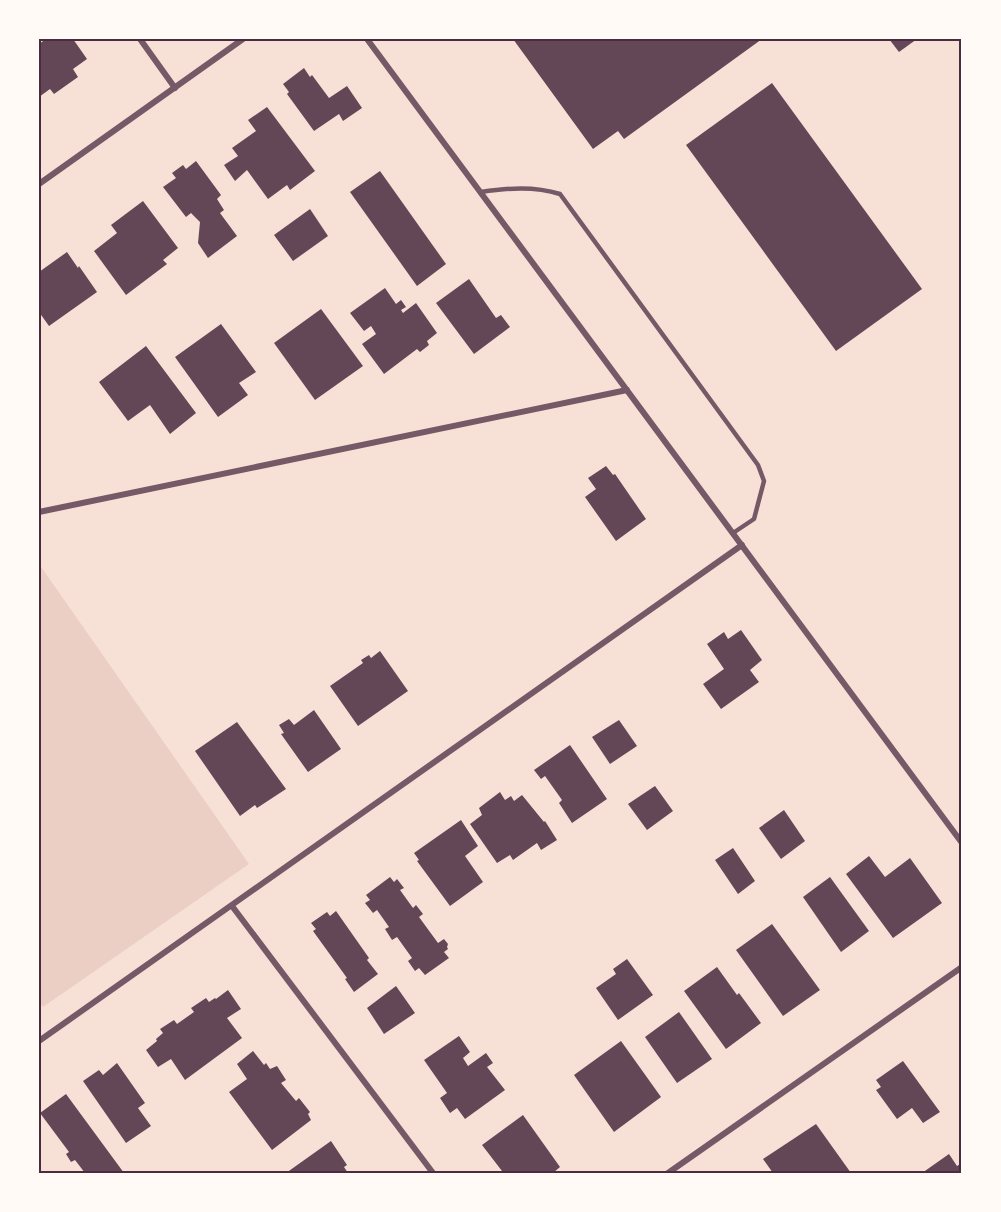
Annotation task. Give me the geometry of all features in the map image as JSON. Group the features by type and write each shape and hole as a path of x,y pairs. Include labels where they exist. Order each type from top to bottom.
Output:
{"street":[{"path":"140,39 175,88"},
{"path":"39,184 243,39"},
{"path":"367,39 962,843"},
{"path":"39,512 627,390"},
{"path":"39,1041 742,545"},
{"path":"232,906 433,1173"},
{"path":"668,1173 962,967"}],"lane":[{"path":"481,192 508,188 545,190 561,194 758,465 764,481 754,519 733,533"}],"shaded area":[{"path":"39,564 249,864 43,1007 39,1002"}],"building":[{"path":"46,39 73,39 87,59 73,69 78,77 54,94 50,89 39,97 39,44"},
{"path":"513,39 762,39 624,139 618,131 593,149"},
{"path":"889,39 917,39 899,52"},
{"path":"304,68 329,98 347,86 362,108 343,121 339,114 314,131 287,94 289,92 283,84"},
{"path":"772,83 922,289 836,351 686,145"},
{"path":"267,107 315,171 290,190 287,185 268,199 247,170 235,181 224,165 238,156 232,148 256,131 248,120"},
{"path":"196,161 221,195 217,199 224,210 220,213 237,236 208,258 198,243 200,222 191,213 186,217 163,187 176,178 172,173 183,165 186,169"},
{"path":"380,171 446,264 417,286 350,192"},
{"path":"143,201 178,248 163,260 167,264 126,295 94,251 117,233 111,225"},
{"path":"310,209 328,236 293,261 274,235"},
{"path":"67,252 97,292 49,326 39,312 39,272"},
{"path":"469,279 496,318 501,315 510,327 474,354 436,303"},
{"path":"385,288 396,304 401,300 406,307 401,310 403,313 416,303 437,333 427,341 429,345 420,352 417,349 384,374 362,344 376,334 371,326 364,331 350,313"},
{"path":"321,309 363,366 315,400 274,343"},
{"path":"221,324 256,372 239,383 248,395 218,417 175,357"},
{"path":"146,346 196,413 170,434 150,405 128,421 99,382"},
{"path":"606,466 613,475 615,474 646,519 616,541 585,497 596,489 588,478"},
{"path":"741,630 762,660 750,670 759,682 721,709 703,684 724,669 707,644 724,632 728,639"},
{"path":"380,651 408,691 358,726 330,686 363,663 361,660 369,655 371,658"},
{"path":"314,710 341,749 308,772 281,734 284,733 279,725 289,719 294,725"},
{"path":"619,720 637,746 610,764 592,737"},
{"path":"237,722 286,789 257,808 255,805 240,816 195,751"},
{"path":"570,745 607,799 572,823 559,803 562,800 545,776 541,779 534,770"},
{"path":"655,786 673,811 647,830 628,804"},
{"path":"500,792 505,800 511,796 514,801 522,795 545,821 557,840 541,850 537,843 513,860 510,855 497,863 470,824 482,815 479,808"},
{"path":"784,810 805,841 781,859 759,828"},
{"path":"461,820 478,846 465,856 483,882 450,906 417,861 419,860 414,853"},
{"path":"733,848 755,881 738,894 715,860"},
{"path":"869,856 885,877 910,858 942,903 893,938 846,874"},
{"path":"390,877 394,882 397,879 404,888 400,890 413,908 416,905 423,914 419,917 438,943 444,939 448,944 448,949 444,952 449,958 425,975 419,968 415,971 408,961 412,958 397,937 392,940 385,929 389,927 377,910 373,913 365,903 370,900 366,895"},
{"path":"830,877 869,931 841,952 803,897"},
{"path":"336,911 378,974 354,992 345,979 347,978 313,931 316,929 311,923 327,912 330,916"},
{"path":"772,924 820,990 783,1016 736,950"},
{"path":"627,959 653,995 618,1020 596,988 616,974 613,969"},
{"path":"717,967 761,1023 726,1049 684,991"},
{"path":"396,986 415,1013 384,1034 367,1008"},
{"path":"228,990 241,1009 227,1018 242,1038 185,1080 171,1059 158,1067 146,1050 163,1033 160,1029 174,1020 177,1024 194,1012 191,1008 206,998 209,1002"},
{"path":"679,1012 712,1059 677,1083 645,1037"},
{"path":"459,1036 470,1052 463,1058 468,1066 486,1053 493,1063 487,1067 505,1090 465,1119 457,1108 450,1113 440,1098 447,1093 424,1060"},
{"path":"621,1041 661,1097 614,1132 574,1075"},
{"path":"253,1051 270,1069 277,1066 286,1080 281,1083 296,1101 299,1098 310,1112 308,1114 311,1120 272,1150 229,1092 247,1079 237,1064"},
{"path":"903,1061 940,1112 923,1123 912,1108 897,1119 876,1090 881,1087 876,1080"},
{"path":"117,1063 145,1103 138,1108 151,1126 126,1143 83,1081 99,1070 103,1075"},
{"path":"66,1094 124,1173 85,1173 75,1160 71,1162 66,1154 69,1152 40,1113"},
{"path":"523,1115 560,1167 553,1173 500,1173 502,1171 482,1145"},
{"path":"816,1124 851,1173 773,1173 763,1159"},
{"path":"331,1141 347,1165 344,1167 348,1173 286,1173"},
{"path":"949,1154 957,1166 962,1163 962,1173 922,1173"}]}
